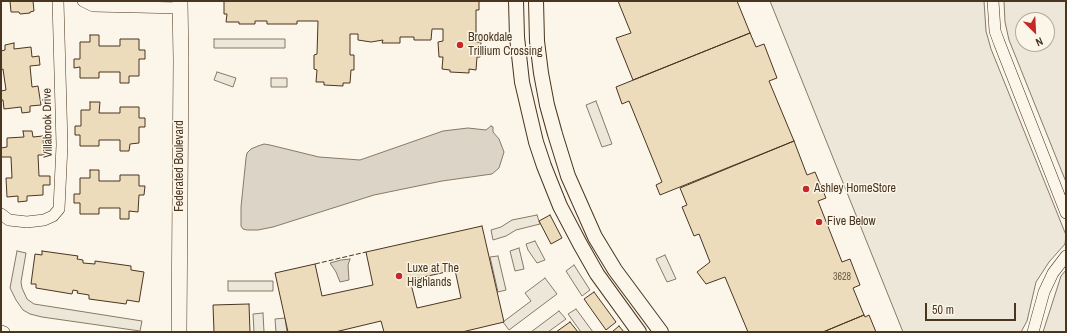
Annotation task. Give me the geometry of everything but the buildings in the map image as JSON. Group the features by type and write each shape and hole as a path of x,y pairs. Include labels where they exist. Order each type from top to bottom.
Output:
{"main road":[{"name":"Federated Boulevard","path":"179,332 180,4"}],"street":[{"name":"Villabrook Drive","path":"1,214 9,220 27,222 44,220 53,216 59,209 62,145 59,1"},
{"path":"83,1 93,6 180,4"},
{"path":"516,1 516,37 522,82 536,142 544,166 560,206 580,244 598,274 639,332"},
{"path":"536,1 537,41 541,73 551,120 568,176 594,237 615,270 661,332"},
{"path":"993,1 995,31 1066,213"},
{"path":"1033,332 1044,292 1053,273 1066,256"}],"shaded area":[{"path":"770,1 984,1 986,31 991,49 1066,235 1065,244 1049,262 1036,282 1027,321 1021,332 903,332"},
{"path":"1004,1 1066,1 1066,182 1009,40 1005,22"},
{"path":"214,39 285,39 285,48 214,48"},
{"path":"217,72 236,78 233,87 214,80"},
{"path":"271,78 287,78 287,87 271,87"},
{"path":"596,101 612,144 602,147 586,105"},
{"path":"491,126 493,127 493,132 499,139 504,152 499,168 492,174 442,181 374,195 273,227 258,230 247,230 243,229 241,226 241,207 247,153 251,149 258,146 264,144 319,157 360,160 443,131 468,128 486,130"},
{"path":"537,215 540,224 516,230 506,236 493,240 491,230 501,227 512,220"},
{"path":"535,241 545,260 537,263 528,250 526,244"},
{"path":"519,248 524,269 515,271 510,251"},
{"path":"17,251 26,253 21,282 27,299 34,304 142,321 140,331 42,317 30,314 23,310 10,288"},
{"path":"665,255 676,279 667,282 656,259"},
{"path":"498,256 506,290 498,292 490,257"},
{"path":"350,259 348,265 349,280 340,282 330,263"},
{"path":"574,265 590,290 582,296 566,271"},
{"path":"1066,270 1066,332 1043,332 1061,276"},
{"path":"545,278 557,294 509,330 503,322 531,301 525,293"},
{"path":"228,281 273,281 273,291 228,291"},
{"path":"576,309 593,332 581,332 568,314"},
{"path":"559,311 566,319 548,332 531,332"},
{"path":"263,313 264,332 254,332 253,314"},
{"path":"285,318 287,332 276,332 275,319"}],"fence":[{"path":"315,264 366,252"}],"place":[{"name":"Brookdale Trillium Crossing","path":"460,45"},
{"name":"Ashley HomeStore","path":"806,189"},
{"name":"Five Below","path":"819,222"},
{"name":"Luxe at The Highlands","path":"399,276"}]}
